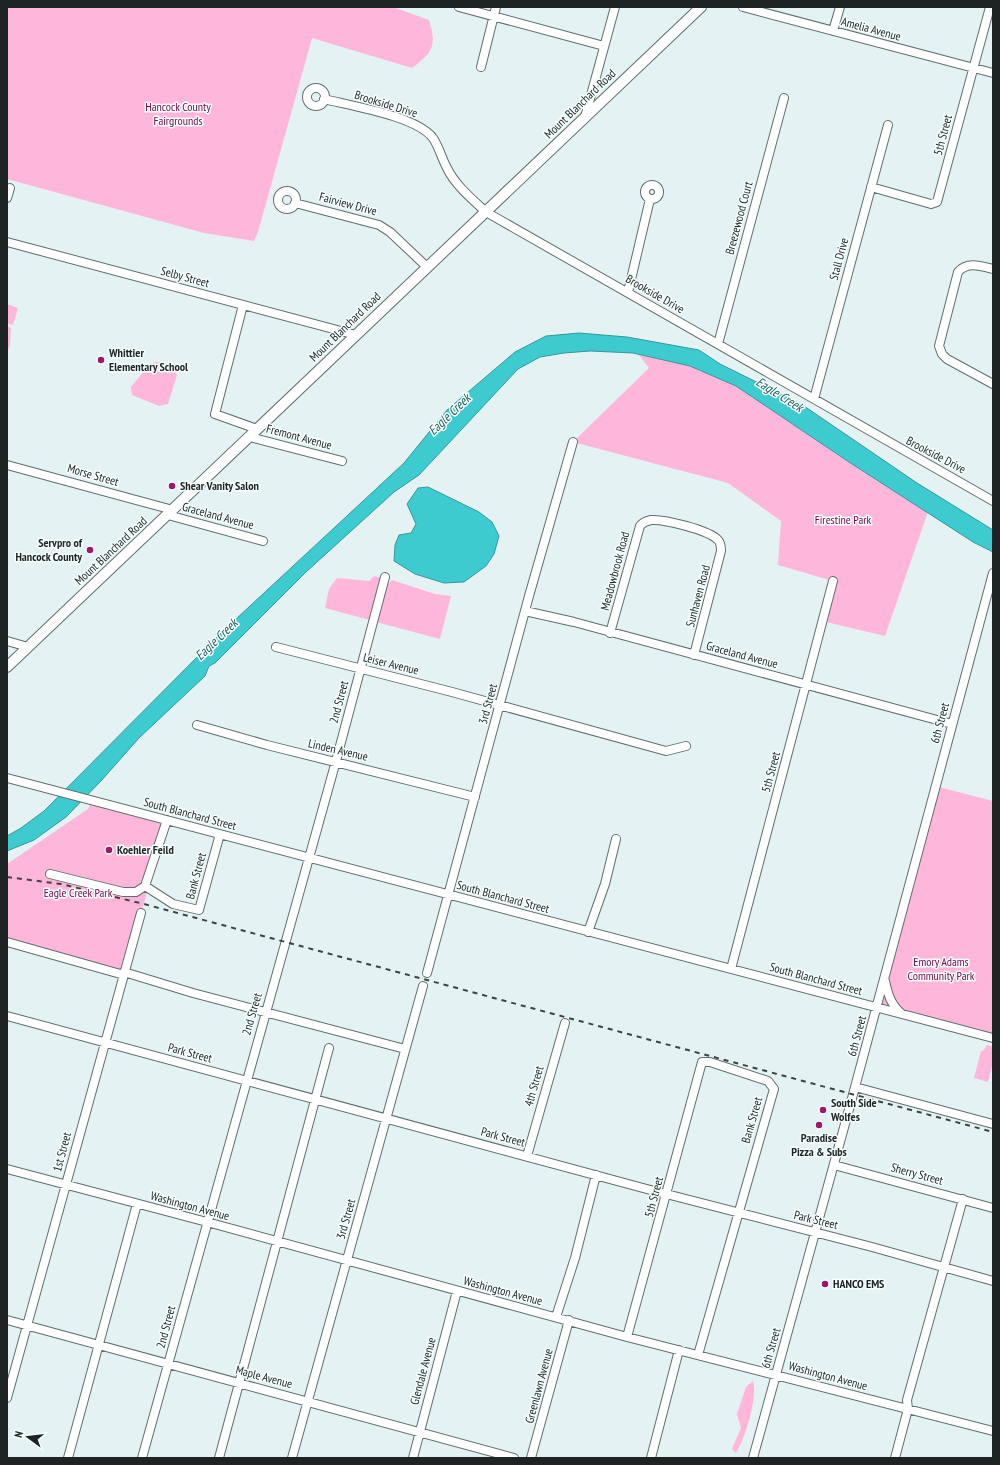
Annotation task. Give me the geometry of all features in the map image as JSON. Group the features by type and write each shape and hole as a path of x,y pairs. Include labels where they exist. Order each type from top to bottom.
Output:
{"main road":[{"name":"Mount Blanchard Road","path":"7,667 701,7"}],"street":[{"path":"459,7 604,46"},
{"path":"481,67 496,7"},
{"path":"585,117 615,7"},
{"name":"Amelia Avenue","path":"743,7 993,73"},
{"path":"834,31 840,7"},
{"name":"5th Street","path":"871,187 931,204 936,203 990,7"},
{"name":"Breezewood Court","path":"718,344 784,98"},
{"name":"Brookside Drive","path":"324,99 391,116 422,128 432,138 454,179 486,212 993,501"},
{"name":"Stall Drive","path":"814,399 888,125"},
{"path":"7,198 10,188"},
{"path":"628,292 650,199"},
{"name":"Fairview Drive","path":"296,202 379,225 394,236 427,268"},
{"name":"Selby Street","path":"7,242 356,335"},
{"path":"993,269 975,265 965,266 961,269 957,276 940,341 940,351 947,359 993,384"},
{"name":"Fremont Avenue","path":"243,305 215,414 253,433 342,461"},
{"name":"3rd Street","path":"427,973 525,611 573,442"},
{"name":"Morse Street","path":"7,465 170,512"},
{"name":"Graceland Avenue","path":"170,512 263,541"},
{"name":"Sunhaven Road","path":"649,521 666,522 707,533 717,539 721,544 719,566 694,655"},
{"name":"Meadowbrook Road","path":"610,633 638,530 643,523 649,521"},
{"name":"6th Street","path":"753,1458 877,1008 993,573"},
{"name":"2nd Street","path":"142,1458 336,762 385,577"},
{"name":"5th Street","path":"731,969 833,581"},
{"name":"Graceland Avenue","path":"525,611 952,724"},
{"path":"7,642 28,647"},
{"name":"Leiser Avenue","path":"276,647 500,705 666,751 686,746"},
{"name":"Linden Avenue","path":"197,724 267,745 475,797"},
{"name":"South Blanchard Street","path":"7,778 993,1038"},
{"path":"50,874 123,892 136,892 145,886 167,820"},
{"name":"Bank Street","path":"145,886 173,904 199,910 220,834"},
{"path":"588,932 605,884 616,839"},
{"name":"1st Street","path":"7,1398 141,913"},
{"path":"7,942 405,1049"},
{"path":"884,979 889,999 902,1015"},
{"name":"3rd Street","path":"292,1458 423,986"},
{"name":"Park Street","path":"7,1016 667,1194 816,1232 993,1281"},
{"name":"4th Street","path":"527,1156 565,1023"},
{"path":"219,1458 329,1048"},
{"name":"5th Street","path":"628,1337 702,1062"},
{"name":"Bank Street","path":"702,1062 710,1062 768,1081 774,1089 738,1212"},
{"path":"855,1087 993,1124"},
{"name":"Sherry Street","path":"834,1164 993,1208"},
{"name":"Washington Avenue","path":"7,1169 628,1337 993,1431"},
{"path":"556,1317 575,1258 596,1175"},
{"path":"895,1458 908,1409 906,1400 963,1199"},
{"path":"68,1458 136,1204"},
{"path":"698,1355 738,1212"},
{"name":"Glendale Avenue","path":"412,1458 458,1291"},
{"name":"Maple Avenue","path":"7,1320 514,1458"},
{"name":"Greenlawn Avenue","path":"531,1458 569,1320"},
{"path":"651,1458 679,1350"}],"green space":[{"name":"Hancock County Fairgrounds","path":"7,7 393,7 429,20 433,42 429,53 412,68 312,38 258,232 254,241 204,233 7,179"},
{"path":"7,304 18,308 13,325 7,323"},
{"path":"7,326 11,328 10,345 7,353"},
{"name":"Firestine Park","path":"632,346 704,362 931,503 885,636 822,621 833,581 778,565 781,521 728,483 573,442 649,368"},
{"path":"157,362 172,365 177,375 168,404 159,406 132,395 131,387 151,363"},
{"path":"374,576 382,578 370,620 325,608 329,589 337,578 369,581"},
{"path":"392,580 435,594 451,596 440,639 376,622 386,586"},
{"name":"Emory Adams Community Park","path":"935,786 993,801 993,1038 877,1008"},
{"name":"Eagle Creek Park","path":"92,800 167,820 124,975 7,943 7,864 88,809"},
{"path":"195,811 199,814 200,820 187,817"},
{"path":"987,1045 993,1047 993,1062 988,1082 974,1078 981,1051 984,1050"},
{"path":"753,1381 754,1397 750,1418 740,1447 736,1453 732,1449 741,1428 737,1414 746,1387"}],"water":[{"name":"Eagle Creek","path":"579,333 627,337 699,350 720,364 801,404 917,483 993,530 993,552 973,542 849,462 736,386 690,366 633,353 590,351 540,357 518,369 419,475 394,492 306,572 215,663 209,666 205,676 139,738 101,781 66,817 34,840 7,851 7,836 21,828 44,811 222,632 404,463 447,410 515,352 546,336"},
{"path":"428,487 479,512 492,522 499,536 494,554 486,566 464,582 444,583 415,574 394,561 395,545 399,535 411,533 416,524 407,504 418,488"}],"railway":[{"path":"7,877 61,884 144,904 993,1132"}],"place":[{"name":"Whittier Elementary School","path":"101,360"},
{"name":"Shear Vanity Salon","path":"172,486"},
{"name":"Servpro of Hancock County","path":"90,550"},
{"name":"Koehler Feild","path":"109,850"},
{"name":"South Side Wolfes","path":"823,1110"},
{"name":"Paradise Pizza & Subs","path":"819,1125"},
{"name":"HANCO EMS","path":"825,1284"}]}
